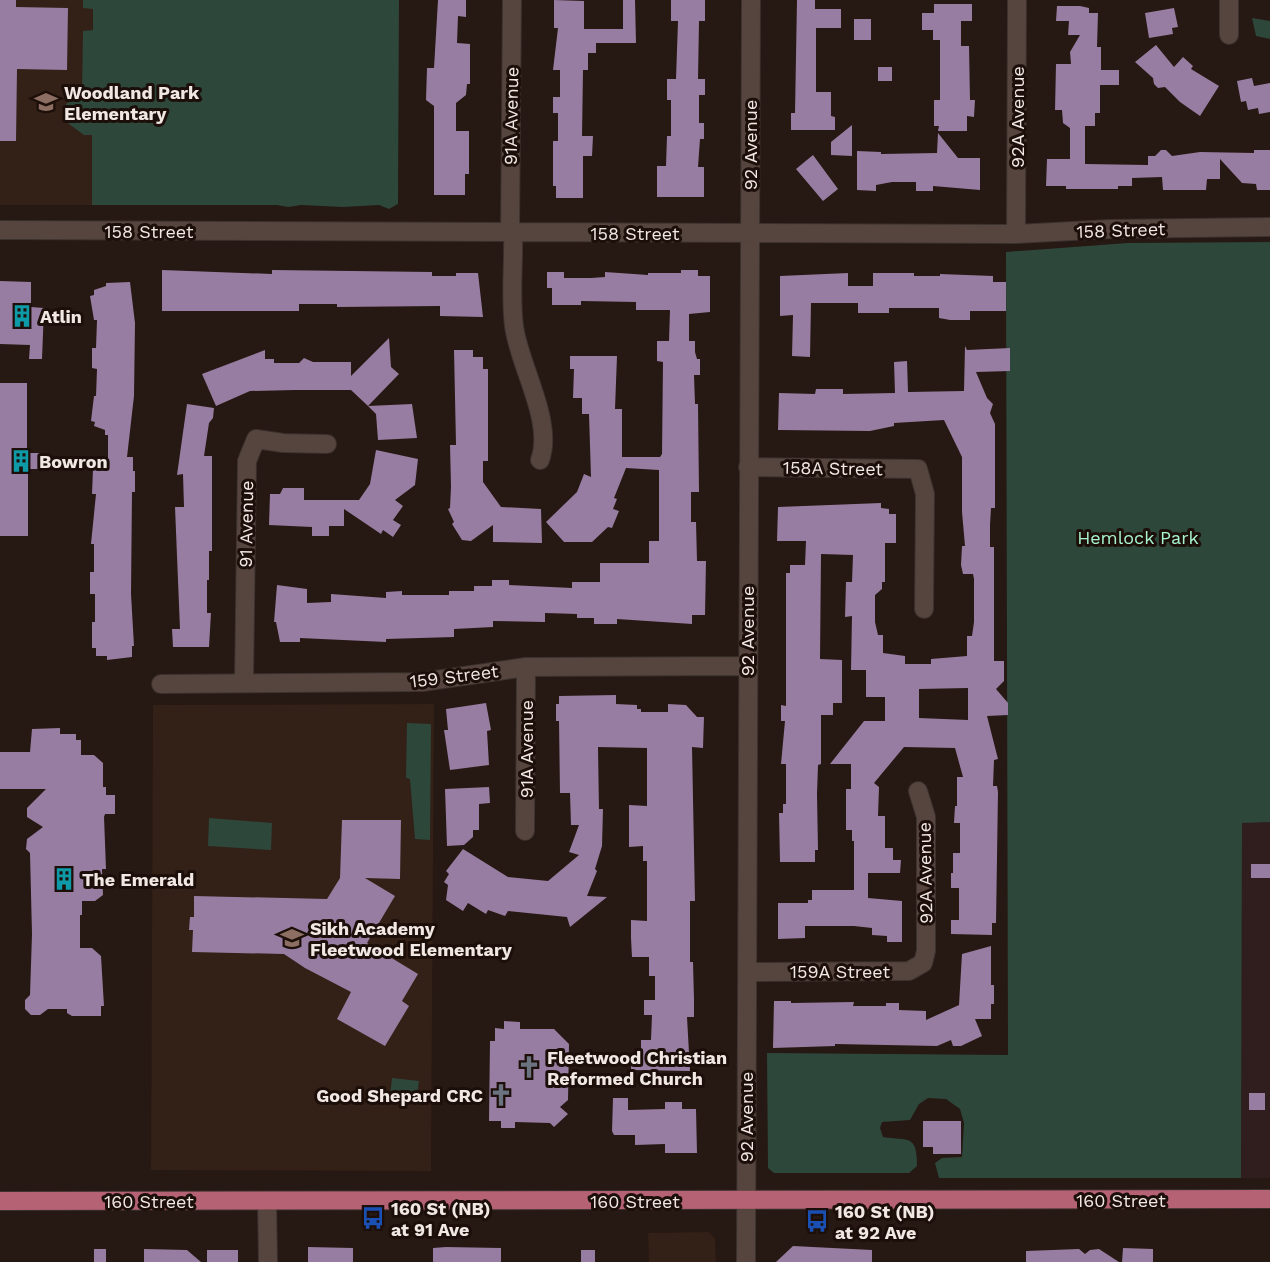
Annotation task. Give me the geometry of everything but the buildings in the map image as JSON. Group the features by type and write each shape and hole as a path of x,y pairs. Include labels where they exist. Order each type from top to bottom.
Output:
{"main road":[{"name":"160 Street","path":"0,1201 1270,1199"}],"street":[{"name":"91A Avenue","path":"512,0 514,324 517,343 541,420 544,442 540,460"},
{"name":"92 Avenue","path":"746,1262 751,0"},
{"name":"92A Avenue","path":"1016,234 1017,0"},
{"path":"1229,0 1229,34"},
{"name":"158 Street","path":"0,230 1016,234 1110,229 1270,227"},
{"name":"91 Avenue","path":"244,682 247,461 251,449 256,439 284,443 327,444"},
{"name":"158A Street","path":"748,467 918,469 925,494 924,609"},
{"name":"159 Street","path":"161,684 423,682 526,667 747,666"},
{"name":"91A Avenue","path":"525,831 526,667"},
{"name":"92A Avenue","path":"918,791 926,817 925,956"},
{"name":"159A Street","path":"747,972 909,971 923,963 925,956"},
{"path":"267,1201 268,1262"}],"shaded area":[{"name":"Woodland Park Elementary","path":"0,0 93,0 92,205 0,205"},
{"name":"Sikh Academy Fleetwood Elementary","path":"434,704 431,1171 151,1170 153,705"},
{"path":"1242,822 1270,822 1270,1178 1241,1178"},
{"path":"709,1232 715,1239 716,1262 649,1262 648,1233"}],"green space":[{"path":"83,0 399,0 398,204 389,209 379,205 288,207 277,205 92,205 92,135 84,135 65,121 66,104 82,93 83,31 93,30 93,9 83,8"},
{"path":"1252,18 1270,21 1270,39 1256,36"},
{"name":"Hemlock Park","path":"1270,242 1270,822 1242,823 1241,1178 939,1178 935,1163 942,1158 962,1157 964,1123 960,1109 946,1099 928,1098 919,1104 910,1120 882,1122 880,1128 883,1137 905,1139 913,1144 917,1166 909,1173 774,1173 768,1168 767,1053 1008,1055 1006,252 1128,243"},
{"path":"407,723 431,724 430,840 415,839 410,779 406,778"},
{"path":"209,818 272,823 271,850 208,846"},
{"path":"392,1078 419,1081 416,1101 390,1097"}],"place":[{"name":"Woodland Park Elementary","path":"46,102"},
{"name":"Atlin","path":"22,316"},
{"name":"Bowron","path":"21,461"},
{"name":"The Emerald","path":"64,879"},
{"name":"Sikh Academy Fleetwood Elementary","path":"292,938"},
{"name":"Fleetwood Christian Reformed Church","path":"529,1067"},
{"name":"Good Shepard CRC","path":"501,1095"},
{"name":"160 St (NB) at 91 Ave","path":"373,1218"},
{"name":"160 St (NB) at 92 Ave","path":"817,1221"}]}
